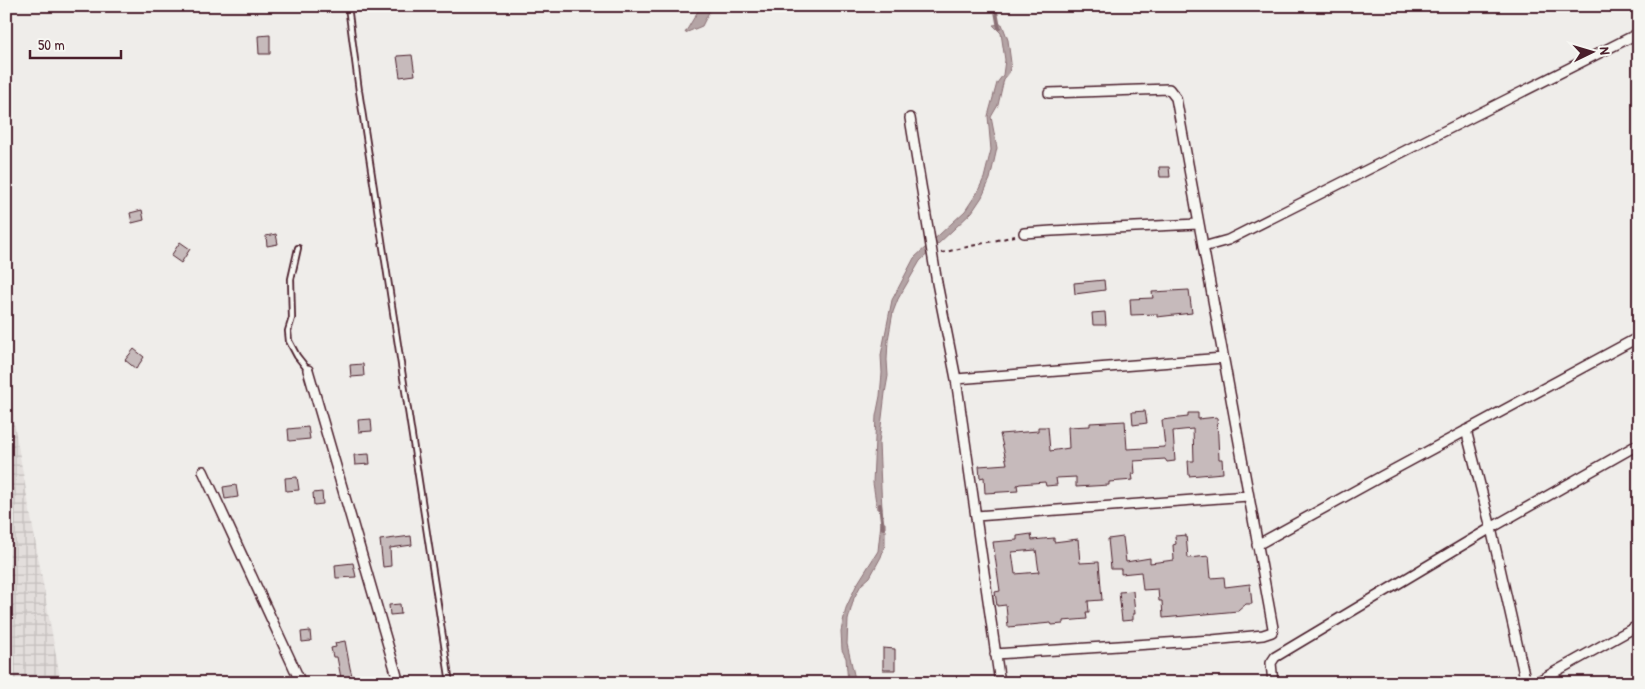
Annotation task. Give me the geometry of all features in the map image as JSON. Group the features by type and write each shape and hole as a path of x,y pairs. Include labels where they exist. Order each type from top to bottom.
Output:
{"street":[{"path":"1203,247 1228,240 1639,33"},
{"path":"995,654 1212,640 1269,634 1272,632 1272,623 1176,98 1169,89 1050,93"},
{"path":"910,118 936,283 956,379 1000,683"},
{"path":"1024,234 1052,230 1198,224"},
{"path":"1257,545 1639,337"},
{"path":"956,379 1223,358"},
{"path":"308,370 399,683"},
{"path":"1466,430 1491,528 1526,683"},
{"path":"1273,683 1271,663 1275,657 1491,528 1639,444"},
{"path":"203,471 301,683"},
{"path":"976,516 1248,496"},
{"path":"1535,683 1639,625"}],"lane":[{"path":"348,6 359,91 450,683"},
{"path":"298,248 291,279 292,318 288,331 289,341 297,356 308,370"}],"path":[{"path":"933,255 1024,234"}],"shaded area":[{"path":"701,6 712,6 702,26 685,33"},
{"path":"1002,24 1008,40 1011,63 1009,73 1004,79 998,105 991,117 997,148 990,179 982,197 972,212 920,261 898,299 893,312 888,340 888,376 879,443 882,510 877,509 873,483 876,416 882,373 881,355 892,300 914,258 965,211 984,178 991,150 988,116 997,83 1003,75 1005,60 1001,33 993,25"},
{"path":"11,407 61,683 6,683 6,408"},
{"path":"881,523 885,523 885,545 881,557 870,577 861,585 854,598 848,620 847,644 855,679 853,683 848,683 846,658 842,650 841,631 846,608 856,586 878,551"}],"building":[{"path":"270,35 270,54 259,54 258,36"},
{"path":"412,55 415,75 400,77 397,56"},
{"path":"1159,167 1169,167 1170,177 1160,177"},
{"path":"142,210 144,220 132,223 130,213"},
{"path":"276,234 278,244 267,246 266,236"},
{"path":"180,242 190,249 181,263 171,256"},
{"path":"1104,280 1105,290 1075,294 1074,283"},
{"path":"1189,290 1192,313 1157,317 1157,314 1131,315 1130,299 1153,298 1152,292"},
{"path":"1105,312 1106,325 1093,325 1092,313"},
{"path":"134,349 144,357 136,369 125,360"},
{"path":"363,364 364,376 351,377 350,365"},
{"path":"1145,411 1147,423 1133,425 1132,412"},
{"path":"1188,413 1198,413 1198,419 1217,417 1219,459 1222,459 1223,473 1189,476 1188,461 1194,461 1193,429 1173,431 1175,461 1167,462 1165,459 1134,461 1135,474 1132,474 1133,480 1109,482 1109,485 1076,487 1076,477 1056,478 1057,485 1046,486 1045,482 1020,484 1017,485 1018,491 985,493 984,477 980,478 979,466 1007,464 1000,434 1038,431 1038,427 1048,427 1050,451 1069,448 1068,427 1090,426 1090,423 1125,421 1127,449 1165,447 1162,420 1188,417"},
{"path":"371,419 372,431 359,432 358,420"},
{"path":"308,427 310,439 289,441 288,429"},
{"path":"369,454 370,464 355,465 354,455"},
{"path":"297,477 299,490 286,491 285,478"},
{"path":"236,485 238,497 225,499 223,487"},
{"path":"322,492 323,504 314,505 313,493"},
{"path":"1031,534 1032,540 1054,538 1054,542 1078,539 1080,563 1099,562 1102,600 1088,601 1089,612 1086,612 1087,619 1063,621 1063,624 1052,625 1051,623 1008,627 1006,605 997,606 995,592 1000,591 993,542 1017,540 1017,536","holes":["1036,550 1039,572 1015,574 1012,552"]},
{"path":"1186,535 1188,558 1209,556 1211,578 1224,577 1225,587 1250,584 1252,604 1246,604 1238,611 1163,618 1162,601 1159,601 1158,589 1143,590 1141,572 1121,574 1121,569 1111,569 1108,539 1123,537 1126,562 1150,558 1150,563 1174,560 1173,545 1176,544 1175,536"},
{"path":"411,536 412,545 390,548 391,566 383,567 380,540"},
{"path":"353,563 356,577 336,578 335,565"},
{"path":"1133,591 1135,614 1133,614 1133,620 1122,621 1119,592"},
{"path":"400,604 401,614 390,615 389,605"},
{"path":"310,631 311,641 302,642 301,632"},
{"path":"345,641 354,683 342,683 337,657 333,657 331,648 336,647 335,643"},
{"path":"883,648 895,649 895,670 883,670"}],"waterway":[{"path":"995,6 999,28"},
{"path":"880,505 883,528"}]}
